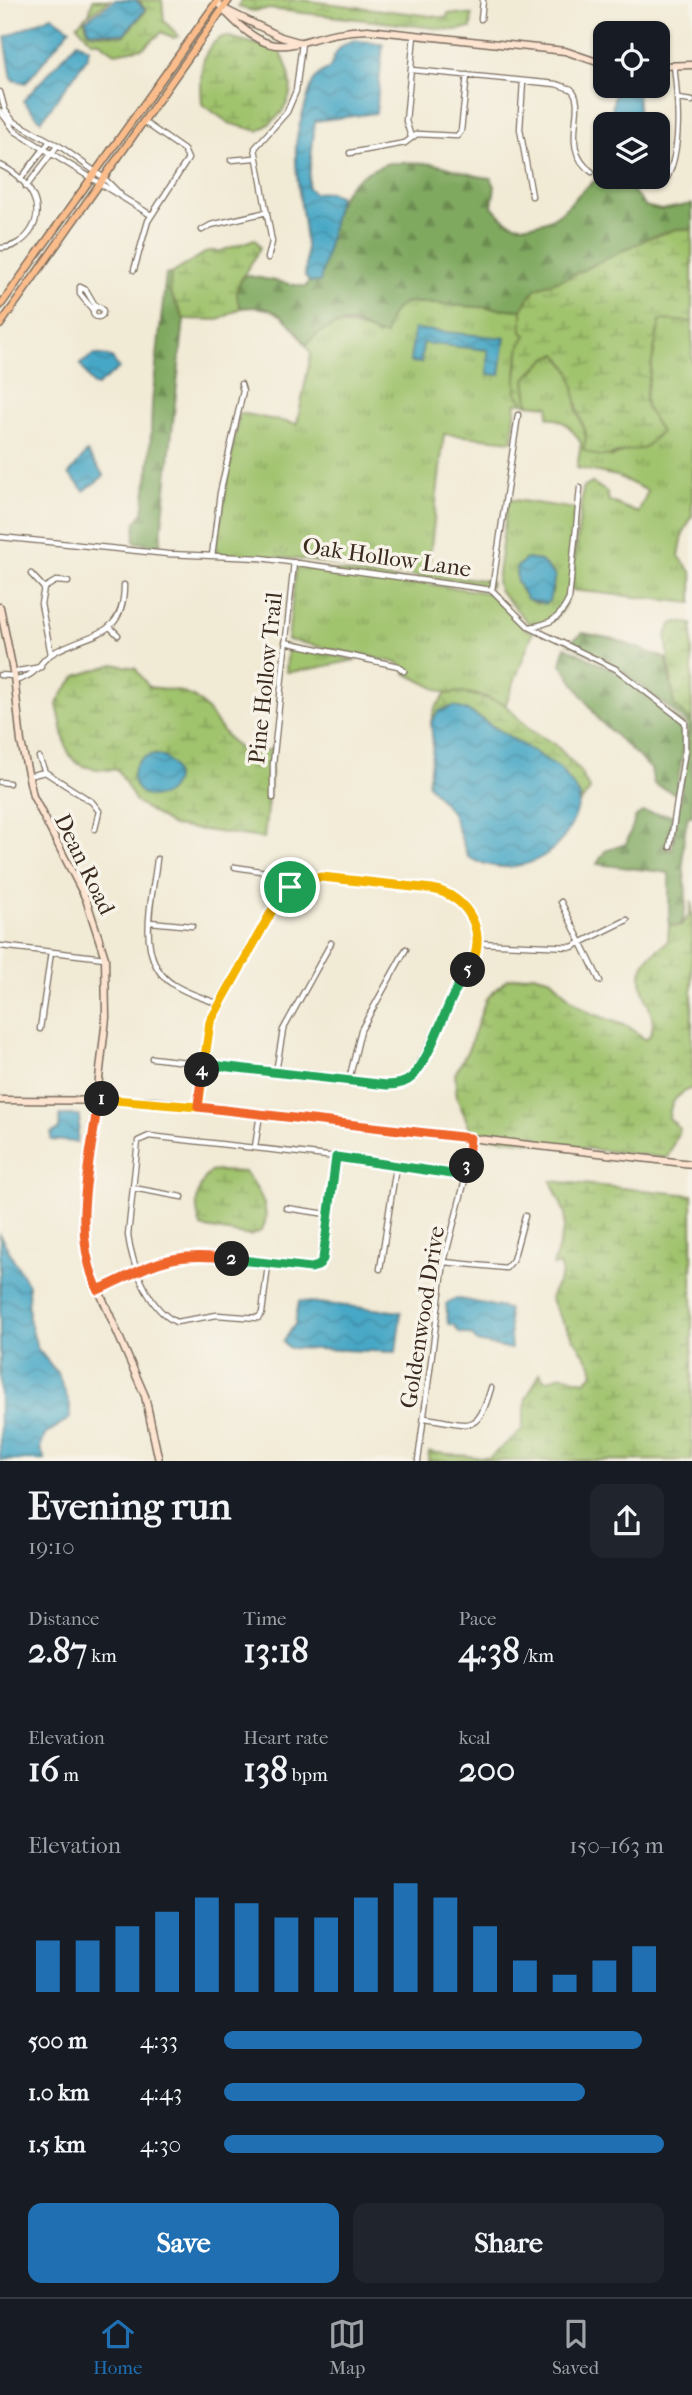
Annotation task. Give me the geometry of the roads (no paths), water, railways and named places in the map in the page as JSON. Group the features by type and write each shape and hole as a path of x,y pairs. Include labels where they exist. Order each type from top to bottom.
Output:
{"main road":[{"path":"0,325 229,0"},
{"path":"0,306 217,1"}],"street":[{"path":"481,19 483,0"},
{"path":"217,1 247,33 258,40 276,45 295,46 351,30 565,51 593,61"},
{"path":"222,8 281,37 302,43"},
{"path":"411,138 406,121 414,35"},
{"path":"268,258 272,242 254,158 258,143 287,112 296,90 302,43"},
{"path":"670,64 692,65"},
{"path":"670,172 678,99 674,64"},
{"path":"412,70 562,85 576,93 574,142 583,164 592,172"},
{"path":"350,153 405,143 417,134 457,136 461,131 467,75"},
{"path":"523,81 520,129 532,196"},
{"path":"0,92 5,110 13,121 58,145 94,175 151,215"},
{"path":"678,99 692,101"},
{"path":"0,111 15,131 94,175"},
{"path":"134,270 151,215 188,159 184,150 144,122"},
{"path":"20,180 50,141"},
{"path":"26,187 58,145"},
{"path":"231,160 254,158"},
{"path":"34,161 42,167"},
{"path":"0,164 26,187 35,205 29,235 18,245 0,248"},
{"path":"202,230 211,225 267,212"},
{"path":"80,287 90,295 95,309 84,299 80,287"},
{"path":"84,299 90,295"},
{"path":"212,556 220,493 243,391 241,384"},
{"path":"492,590 518,415"},
{"path":"529,628 548,625 562,614 569,599 580,488"},
{"name":"Oak Hollow Lane","path":"0,537 294,562 492,590 529,628 616,669 685,722 685,750 670,847"},
{"name":"Pine Hollow Trail","path":"273,798 272,784 294,562"},
{"path":"31,575 44,588"},
{"path":"51,654 41,604 44,588 56,581 68,582"},
{"path":"0,675 30,676 51,654 110,627 124,605 124,584"},
{"name":"Dean Road","path":"0,607 14,676 27,776 33,796 86,899 105,958 107,999 83,1228 86,1255 98,1290 142,1387 152,1420 159,1461"},
{"path":"110,627 118,635"},
{"path":"285,642 398,666 404,671"},
{"path":"14,676 41,666"},
{"path":"39,757 45,772 93,802 99,811 95,829"},
{"path":"27,776 45,772"},
{"path":"0,782 9,783"},
{"path":"157,859 149,948 163,976 173,985 219,1004"},
{"path":"235,867 273,873 290,887"},
{"path":"152,1058 203,1064 396,1085 414,1075 456,987 474,960 478,943 474,922 465,906 439,891 322,877 306,879 290,887 278,900 219,1004 206,1036 203,1064 198,1107"},
{"path":"561,902 600,981"},
{"path":"478,943 563,948 582,943 627,920"},
{"path":"150,922 192,926"},
{"path":"276,1072 283,1030 331,943"},
{"path":"0,946 105,958"},
{"path":"349,1080 360,1030 406,949"},
{"path":"40,1029 51,952"},
{"path":"0,1100 98,1099 198,1107 692,1164"},
{"path":"255,1147 260,1114"},
{"path":"268,1265 262,1313 258,1318 217,1315 184,1322 166,1317 156,1308 138,1269 128,1236 137,1146 142,1137 255,1147 466,1176"},
{"name":"Goldenwood Drive","path":"418,1461 444,1262 466,1176 470,1138"},
{"path":"98,1290 138,1269 184,1255 268,1265 318,1266 323,1259 336,1157"},
{"path":"380,1269 396,1167"},
{"path":"133,1188 182,1197"},
{"path":"286,1208 327,1214"},
{"path":"444,1262 506,1268 513,1260 525,1216"},
{"path":"425,1418 470,1424 479,1421 491,1388"}],"water":[{"path":"115,0 136,0 145,10 124,34 89,31 86,20"},
{"path":"52,16 70,29 26,83 12,80 5,37"},
{"path":"354,40 383,44 376,113 315,121 308,188 314,193 329,192 339,196 320,282 310,282 305,276 306,243 297,180 298,131 315,79 330,68 341,48"},
{"path":"77,42 89,48 87,58 41,121 23,101"},
{"path":"614,98 638,98 638,112 612,112"},
{"path":"414,329 505,338 500,375 488,374 488,350 423,343 421,363 410,362"},
{"path":"95,354 111,357 119,368 97,386 93,385 80,364"},
{"path":"87,452 104,476 84,491 69,474"},
{"path":"526,559 541,561 555,576 549,601 544,604 527,599 517,582 516,568"},
{"path":"454,706 470,712 561,769 580,796 567,833 555,847 540,858 524,865 506,867 487,865 468,857 452,813 428,784 433,746 431,722 439,711"},
{"path":"154,755 169,761 175,776 169,791 154,797 139,791 133,776 139,761"},
{"path":"60,1115 80,1115 77,1142 51,1140 51,1133 59,1129"},
{"path":"0,1235 28,1285 29,1319 37,1348 58,1374 70,1405 70,1418 45,1435 40,1448 45,1460 0,1460"},
{"path":"456,1298 508,1309 511,1349 477,1342 472,1335 459,1332 454,1325 448,1324 446,1304"},
{"path":"299,1301 401,1312 396,1352 289,1348 283,1342 295,1324"}]}
